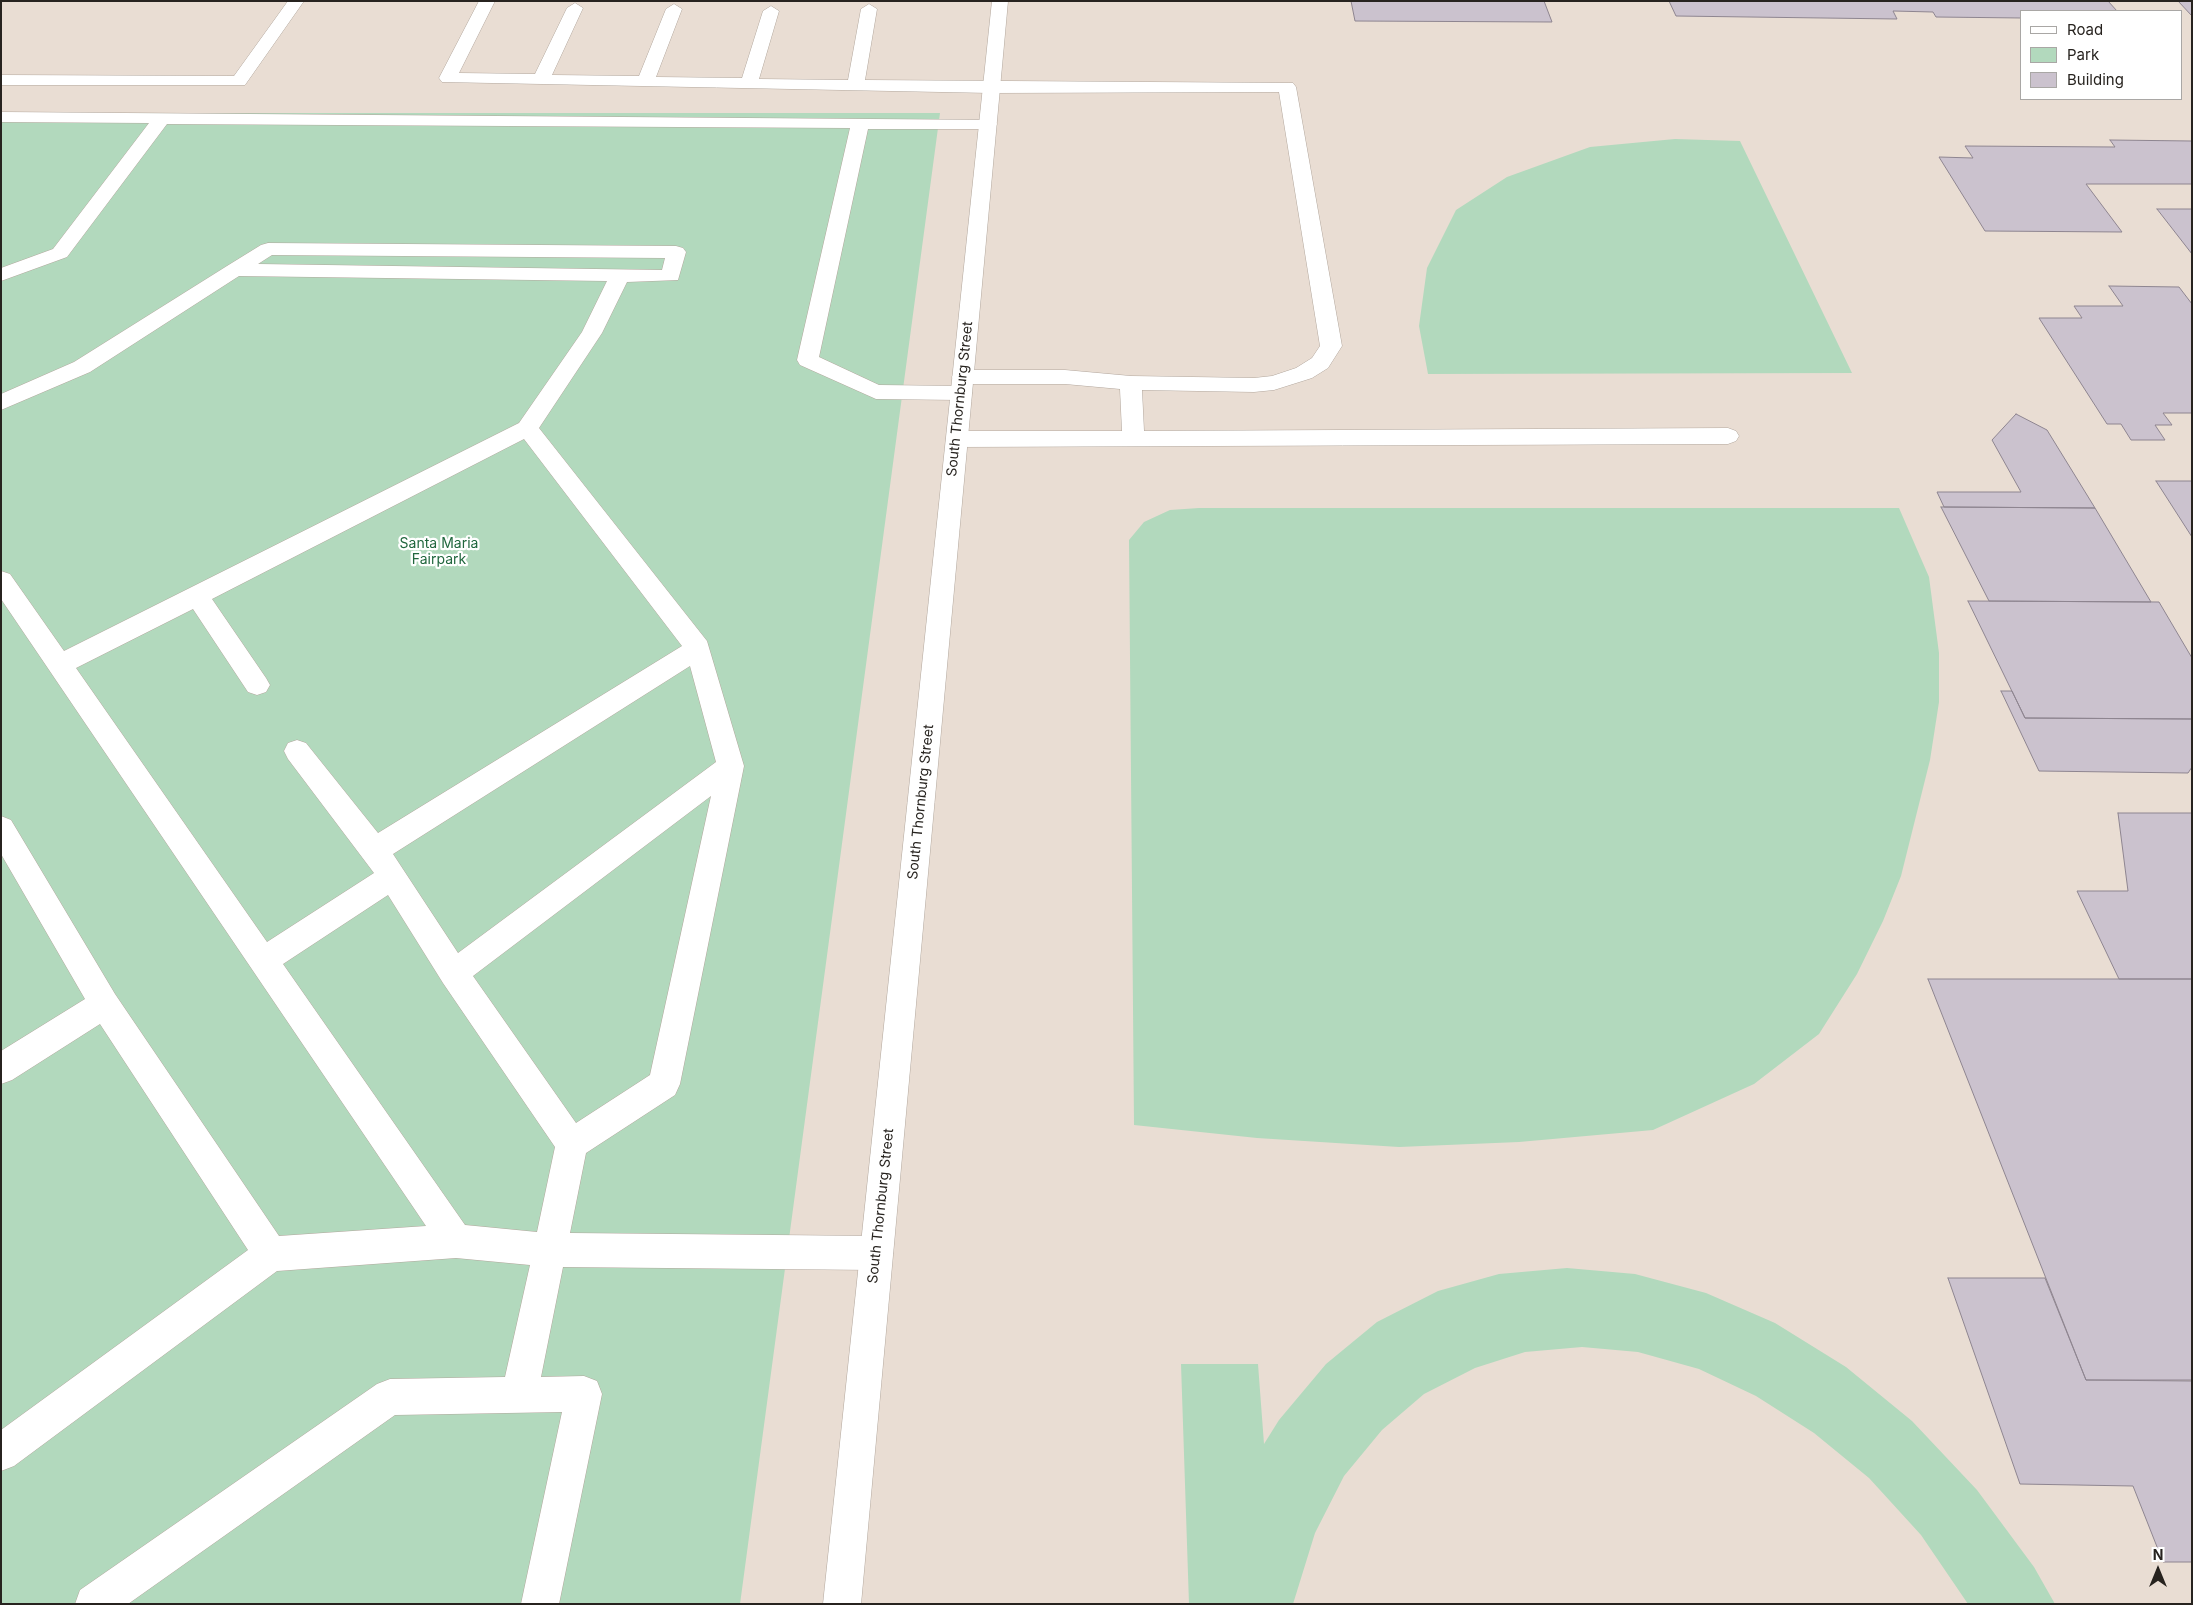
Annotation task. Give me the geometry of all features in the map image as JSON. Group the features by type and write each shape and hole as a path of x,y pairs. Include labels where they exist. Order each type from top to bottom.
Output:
{"street":[{"path":"1,80 239,81 296,1"},
{"path":"487,1 448,78 991,88 1287,87 1331,346 1320,363 1304,373 1274,383 1131,383 1065,377 876,392 808,360 860,124"},
{"name":"South Thornburg Street","path":"842,1604 1000,1"},
{"path":"542,80 575,8"},
{"path":"646,81 674,9"},
{"path":"856,85 869,9"},
{"path":"749,83 771,11"},
{"path":"1,117 988,124"},
{"path":"1,276 60,253 162,118"},
{"path":"1,403 82,367 234,270 268,249 676,252 671,276 234,270"},
{"path":"60,665 527,428 592,332 620,276"},
{"path":"1131,383 1133,438"},
{"path":"519,1396 572,1144 664,1084 731,766 698,648 527,428"},
{"path":"956,439 1728,436"},
{"path":"1,580 456,1241"},
{"path":"198,595 257,685"},
{"path":"375,850 698,648"},
{"path":"297,751 375,850 454,973 572,1144"},
{"path":"454,973 731,766"},
{"path":"1,828 104,1004 271,1254"},
{"path":"264,960 392,877"},
{"path":"1,1068 104,1004"},
{"path":"1,1453 271,1254 456,1241 550,1250 876,1253"},
{"path":"94,1604 390,1397 584,1394 540,1604"}],"green space":[{"name":"Santa Maria Fairpark","path":"1,113 940,113 740,1604 1,1604"},
{"path":"1675,139 1740,141 1852,373 1428,374 1419,326 1427,268 1456,210 1507,177 1590,147"},
{"path":"1199,508 1899,508 1929,577 1939,653 1939,702 1930,760 1901,876 1883,921 1857,974 1819,1034 1754,1084 1653,1130 1519,1142 1399,1147 1257,1138 1134,1125 1129,540 1144,522 1170,510"},
{"path":"1567,1268 1635,1274 1706,1293 1775,1323 1846,1367 1912,1421 1977,1490 2034,1567 2055,1604 1968,1604 1921,1535 1869,1478 1814,1433 1756,1396 1699,1369 1638,1352 1582,1347 1525,1352 1475,1368 1424,1394 1382,1430 1344,1476 1315,1533 1293,1604 1189,1604 1181,1364 1258,1364 1264,1444 1279,1420 1326,1364 1377,1322 1438,1291 1499,1274"}],"building":[{"path":"1351,1 1544,1 1552,22 1355,21"},
{"path":"1669,1 2108,1 2116,10 2020,10 2020,18 1936,17 1933,12 1893,11 1897,19 1676,16"},
{"path":"2178,1 2192,1 2192,16"},
{"path":"2110,140 2192,141 2192,184 2086,184 2122,232 1985,231 1939,157 1973,158 1965,146 2115,147"},
{"path":"2157,209 2192,209 2192,254"},
{"path":"2109,286 2179,287 2192,304 2192,413 2163,413 2172,425 2155,425 2165,440 2131,440 2121,424 2107,424 2039,318 2082,318 2074,306 2123,306"},
{"path":"2016,414 2047,430 2095,508 1944,507 1937,492 2021,492 1992,440"},
{"path":"2156,481 2192,481 2192,537"},
{"path":"1941,507 2095,508 2151,602 1989,601"},
{"path":"1968,601 2159,602 2192,658 2192,719 2025,718"},
{"path":"2001,691 2012,691 2025,718 2192,719 2192,767 2188,773 2039,771"},
{"path":"2118,813 2192,813 2192,979 2119,979 2077,891 2128,891"},
{"path":"1928,979 2192,979 2192,1380 2086,1380"},
{"path":"1948,1278 2045,1278 2086,1380 2192,1381 2192,1562 2163,1562 2133,1486 2020,1484"}]}
